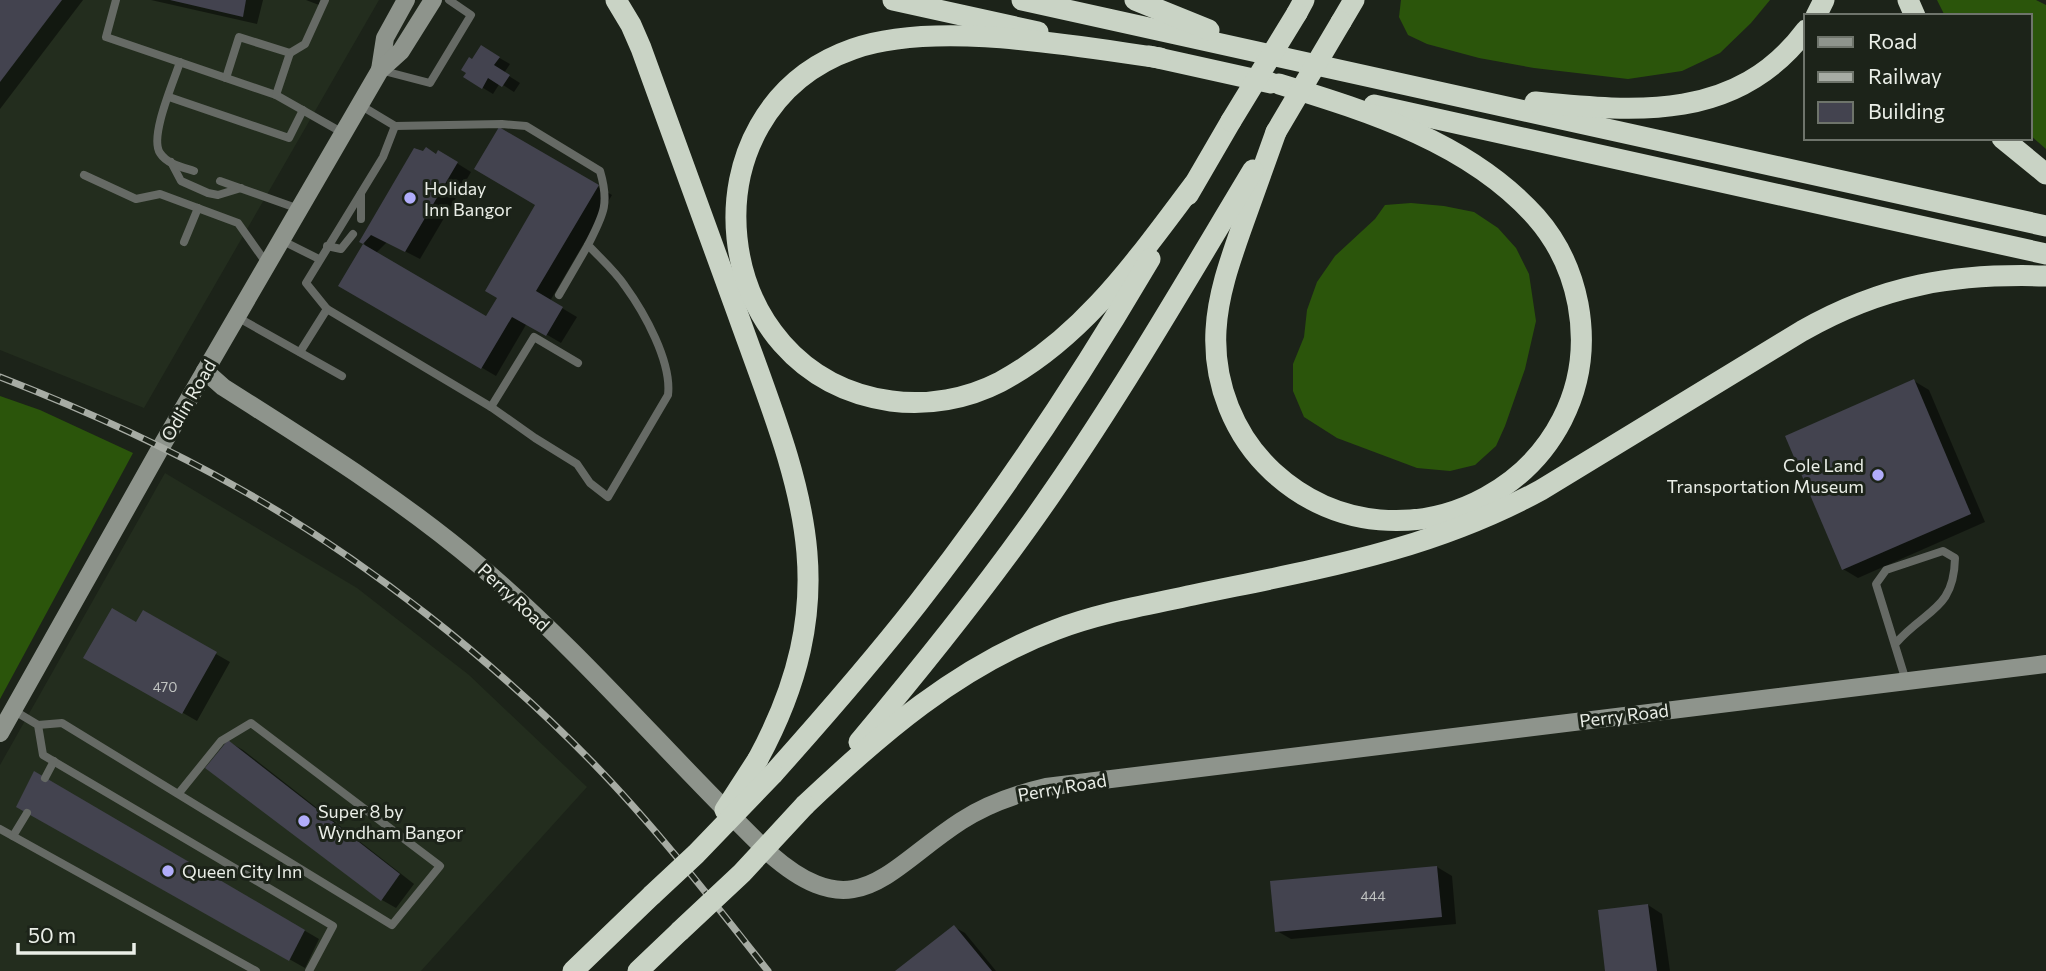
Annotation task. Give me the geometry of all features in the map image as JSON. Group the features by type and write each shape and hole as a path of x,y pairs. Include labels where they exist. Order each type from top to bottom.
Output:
{"highway":[{"path":"616,0 631,25 650,74 792,467 802,510 809,571 803,640 766,766"},
{"path":"894,0 2046,254"},
{"path":"1022,0 2046,226"},
{"path":"1135,0 1294,60"},
{"path":"638,971 728,887 805,805 930,656 994,573 1055,488 1156,332 1354,0"},
{"path":"573,971 674,874 766,766 884,647 985,514 1079,373 1301,4"},
{"path":"1415,87 1585,106 1642,107 1692,103 1722,96 1762,74 1804,32"},
{"path":"1160,58 1056,44 951,37 887,40 835,56 790,88 768,114 753,142 742,171 736,202 736,235 741,268 752,299 765,323 793,355 817,374 854,392 881,400 911,402 952,399 997,383 1034,362 1061,341 1116,284 1194,184"},
{"path":"1276,132 1228,268 1217,314 1218,370 1226,401 1241,431 1259,457 1295,490 1324,506 1358,516 1395,521 1431,518 1463,509 1497,492 1524,471 1546,446 1562,419 1574,390 1581,345 1580,315 1573,284 1561,254 1546,230 1526,207 1486,173 1455,153 1382,119 1279,84"},
{"path":"2004,140 2046,174"},
{"path":"805,805 866,749 932,696 982,664 1038,636 1097,617 1365,558 1452,532 1541,490 1802,331 1845,308 1889,292 1936,281 1983,276 2046,276"}],"street":[{"name":"Odlin Road","path":"380,70 385,38 406,0"},
{"name":"Odlin Road","path":"0,733 205,371 380,70 401,51 433,0"},
{"name":"Perry Road","path":"205,371 223,387 372,484 481,566 565,646 770,854 797,875 827,889 855,889 871,884 895,870 972,814 1015,795 1046,787 2046,664"}],"lane":[{"path":"116,0 106,37 276,95 344,133"},
{"path":"276,95 290,53 305,44 325,0"},
{"path":"380,70 430,83 471,15 449,0"},
{"path":"226,78 239,37 290,53"},
{"path":"180,62 156,139 159,151 171,162 181,181 218,195 241,188"},
{"path":"169,97 289,138 303,110"},
{"path":"360,104 395,126 526,126 600,171 604,185 605,211 559,295"},
{"path":"395,126 383,156 306,283 327,309 491,407 577,464 590,483 608,497 668,395 670,380 652,331 625,285 588,245"},
{"path":"171,162 194,171"},
{"path":"84,175 136,199 160,194 238,223 267,264"},
{"path":"220,181 299,209"},
{"path":"361,192 361,219"},
{"path":"184,242 198,208"},
{"path":"327,246 341,249 353,234"},
{"path":"281,240 319,259"},
{"path":"300,352 327,309"},
{"path":"237,317 342,376"},
{"path":"491,407 534,337 578,363"},
{"path":"1896,643 1907,630 1939,607 1954,580 1955,558 1943,551 1886,570 1876,584 1906,681"},
{"path":"13,709 38,725 62,723 392,925 440,866 251,723 221,741 179,793"},
{"path":"38,725 43,755 333,926 309,971"},
{"path":"45,778 54,761"},
{"path":"13,836 27,813"},
{"path":"0,829 256,971"}],"shaded area":[{"path":"0,0 379,0 144,408 0,350"},
{"path":"165,473 357,588 469,675 587,787 421,971 0,971 0,765"}],"green space":[{"path":"1401,0 1770,0 1720,53 1682,71 1628,79 1534,68 1479,58 1427,44 1408,35 1399,17"},
{"path":"1937,0 2036,0 2046,5 2046,149 2032,137 2032,14 1944,14"},
{"path":"1411,203 1474,212 1498,228 1516,248 1529,274 1536,321 1525,369 1496,446 1475,465 1450,471 1417,468 1337,438 1304,417 1293,391 1293,364 1304,337 1307,310 1317,282 1335,256 1375,219 1385,205"},
{"path":"0,396 40,410 133,453 0,699"}],"building":[{"path":"0,0 62,0 0,82"},
{"path":"170,0 246,0 243,17"},
{"path":"481,45 500,57 494,65 510,75 502,87 488,78 482,89 463,77 466,73 461,70"},
{"path":"499,127 599,185 536,291 563,307 546,336 512,317 481,369 338,286 363,244 486,316 497,298 485,291 535,205 474,169"},
{"name":"Holiday Inn Bangor","path":"426,147 436,154 438,150 458,162 405,252 371,235 363,244 359,242 414,148 423,151"},
{"name":"Cole Land Transportation Museum","path":"1914,379 1971,514 1842,570 1785,436"},
{"path":"112,608 136,622 143,610 217,652 182,714 83,658"},
{"name":"Super 8 by Wyndham Bangor","path":"228,740 400,874 381,901 205,768"},
{"name":"Queen City Inn","path":"34,771 305,930 289,961 16,807"},
{"path":"1437,866 1442,917 1275,932 1270,881"},
{"path":"1648,904 1657,971 1605,971 1598,910"},
{"path":"954,925 992,971 895,971"}],"railway":[{"path":"0,377 122,429 182,457 240,489 334,547 426,614 514,687 594,764 662,839 768,971"}],"place":[{"name":"Holiday Inn Bangor","path":"410,198"},
{"name":"Cole Land Transportation Museum","path":"1878,475"},
{"name":"Super 8 by Wyndham Bangor","path":"304,821"},
{"name":"Queen City Inn","path":"168,871"}]}
